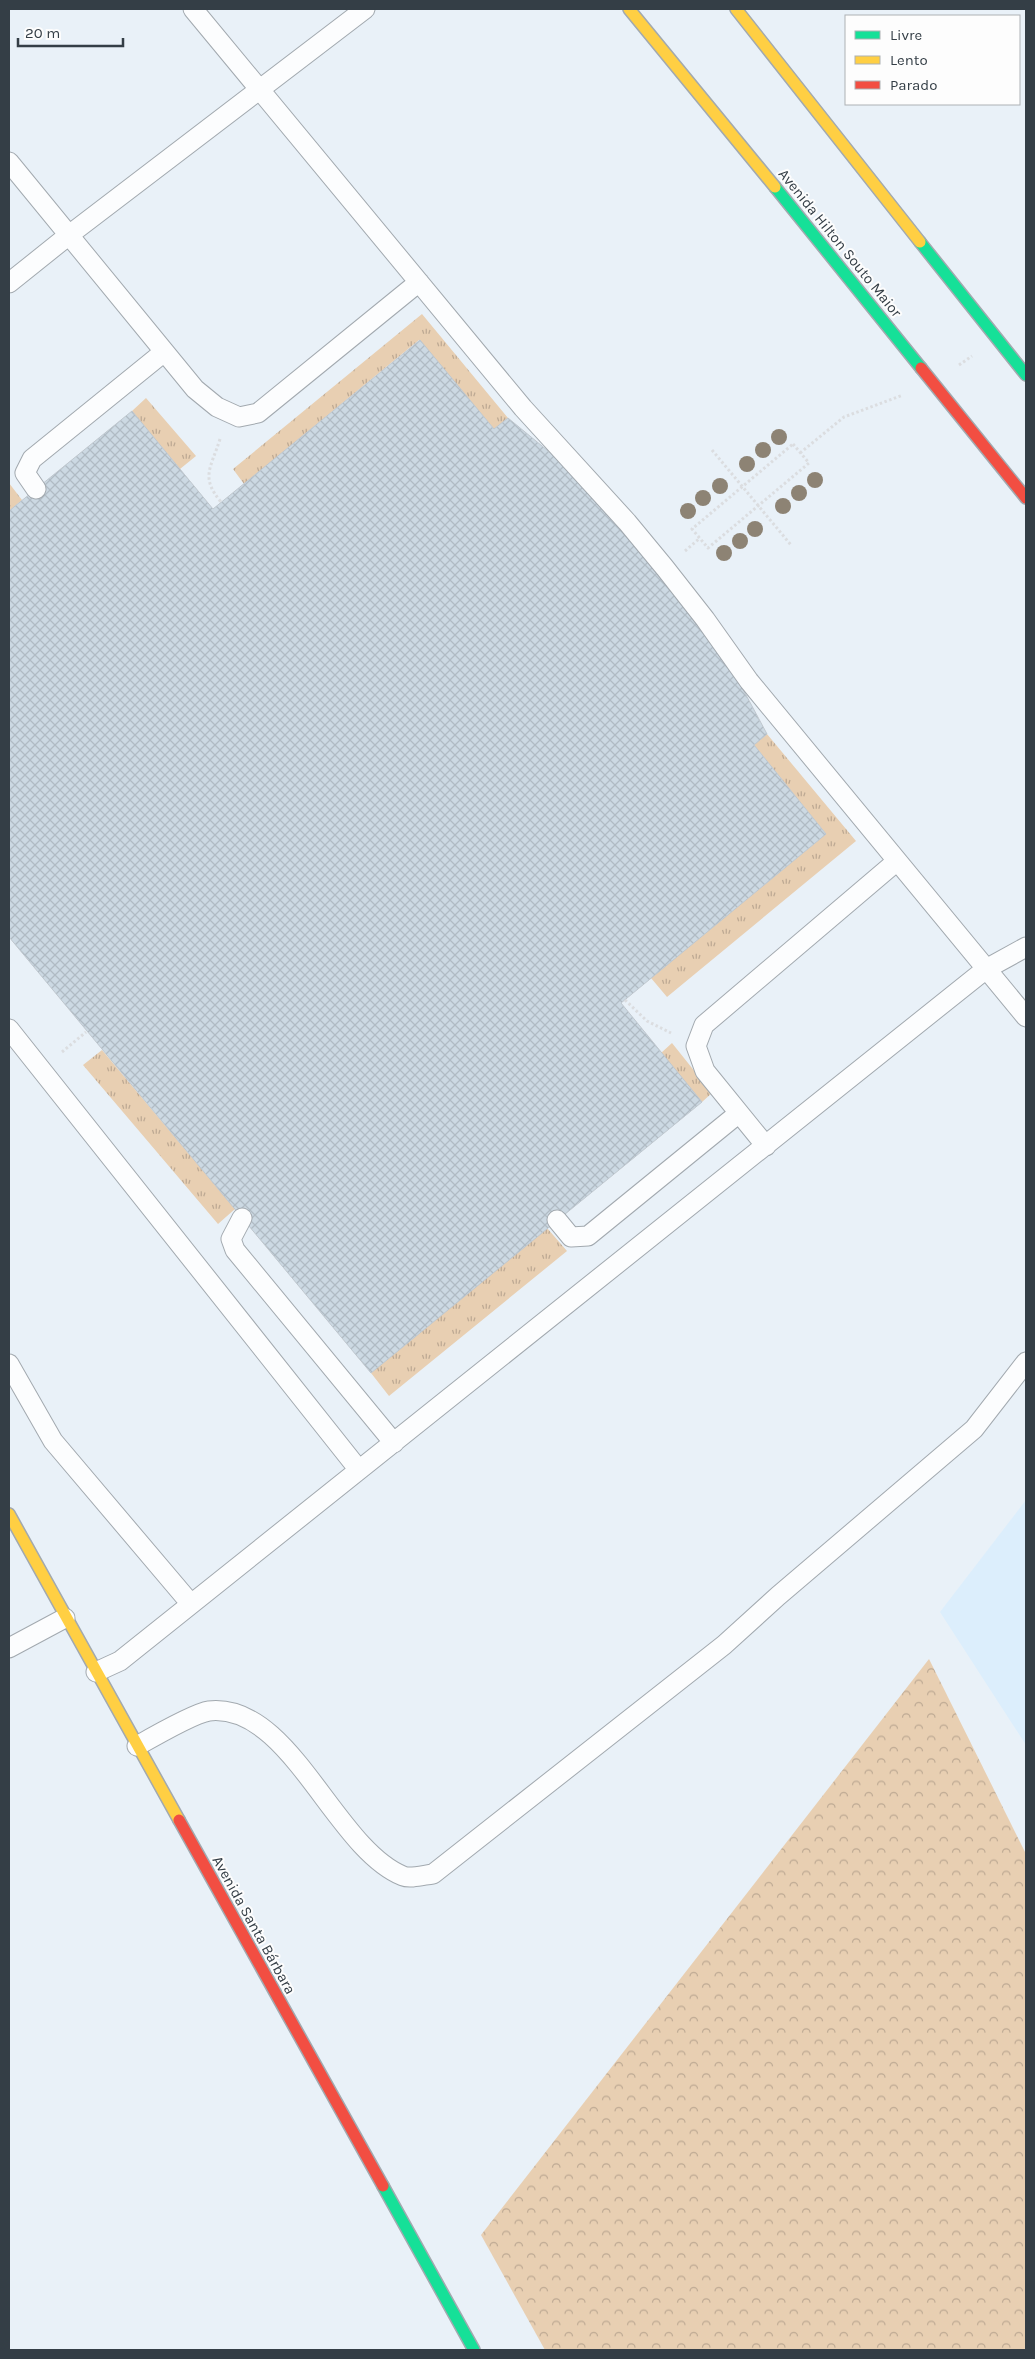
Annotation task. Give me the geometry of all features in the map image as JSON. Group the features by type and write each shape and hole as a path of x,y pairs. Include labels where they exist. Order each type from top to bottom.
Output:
{"main road":[{"name":"Avenida Hilton Souto Maior","path":"629,9 695,87 1026,498"},
{"path":"736,9 1026,375"},
{"name":"Avenida Santa Bárbara","path":"9,1514 65,1618 474,2350"}],"lane":[{"path":"194,9 523,408 627,522 705,618 748,681 1026,1016"},
{"path":"9,283 68,235 365,9"},
{"path":"9,162 195,389 217,407 239,417 258,413 419,282"},
{"path":"36,489 25,473 32,460 164,352"},
{"path":"766,1146 705,1071 696,1046 704,1025 897,861"},
{"path":"96,1672 120,1661 986,969 1026,947"},
{"path":"9,1029 359,1470"},
{"path":"557,1220 571,1237 588,1236 739,1113"},
{"path":"242,1218 231,1239 235,1250 394,1443"},
{"path":"137,1746 209,1711 240,1715 271,1734 374,1859 404,1877 433,1874 724,1645 778,1596 974,1429 1026,1362"},
{"path":"9,1364 53,1441 191,1604"},
{"path":"9,1648 65,1618"}],"path":[{"path":"221,502 210,489 208,479 228,412"},
{"path":"800,453 844,417"},
{"path":"793,444 800,453 809,463 708,548 692,529 793,444"},
{"path":"712,450 791,545"},
{"path":"625,1000 647,1021 696,1046"}],"shaded area":[{"path":"1026,1500 1026,1745 940,1612"}],"green space":[{"path":"422,314 508,418 494,429 419,340 244,484 233,469"},
{"path":"146,398 196,456 180,469 132,411"},
{"path":"9,483 22,500 9,511"},
{"path":"767,734 856,841 667,997 651,978 826,834 754,745"},
{"path":"672,1043 712,1093 702,1102 661,1053"},
{"path":"102,1050 235,1209 218,1224 83,1065"},
{"path":"547,1228 567,1251 389,1396 371,1373"},
{"path":"929,1659 1026,1854 1026,2350 545,2350 481,2235"}],"building":[{"path":"420,340 494,429 508,418 553,455 616,517 731,667 767,734 754,745 826,834 621,1003 702,1102 371,1373 9,937 9,511 132,411 213,509"}],"traffic: fast":[{"path":"775,187 921,368"},
{"path":"920,242 1026,375"},
{"path":"383,2186 474,2350"}],"traffic: slow":[{"path":"629,9 775,187"},
{"path":"736,9 920,242"},
{"path":"9,1514 179,1820"}],"traffic: jam":[{"path":"921,368 1026,498"},
{"path":"179,1820 383,2186"}]}
